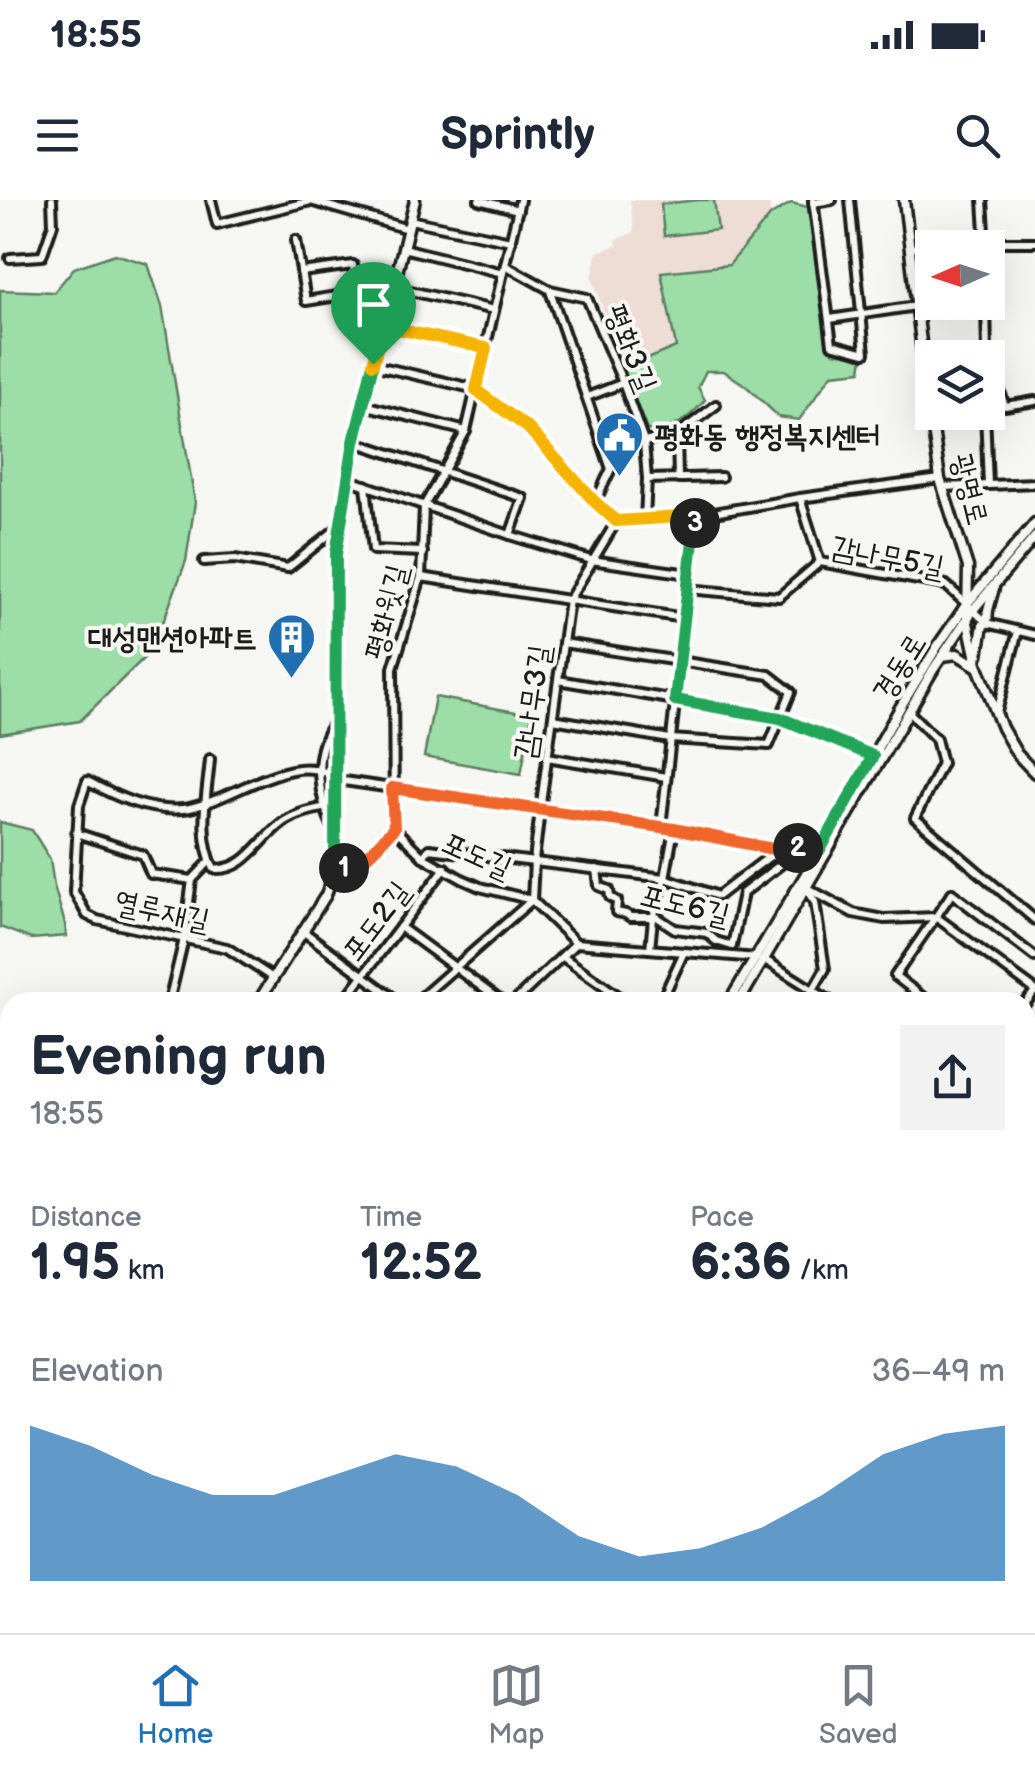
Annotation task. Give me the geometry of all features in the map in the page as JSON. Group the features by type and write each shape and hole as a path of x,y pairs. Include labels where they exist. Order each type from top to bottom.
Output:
{"street":[{"path":"10,258 42,256 53,224 52,200"},
{"path":"210,200 216,224 311,202 511,242"},
{"path":"265,200 268,212"},
{"path":"264,992 326,895 335,868 336,554 354,442 416,200"},
{"path":"479,200 518,210"},
{"name":"평화윗길","path":"392,788 393,668 422,578 424,506 466,432 520,200"},
{"path":"832,200 813,201 832,344 865,353 850,200"},
{"name":"광명로","path":"904,200 915,296"},
{"path":"984,200 985,230"},
{"path":"296,240 306,301 393,287 494,310"},
{"path":"1005,244 1035,242"},
{"path":"403,248 504,269"},
{"path":"910,248 915,248"},
{"path":"301,272 353,265 356,295"},
{"name":"평화3길","path":"504,269 550,290 587,298 644,442 645,519"},
{"path":"550,290 610,469 595,502"},
{"path":"830,320 915,306"},
{"path":"383,326 486,348"},
{"path":"373,364 476,390 528,428 616,521 696,516 800,498 942,483 1035,483"},
{"path":"587,397 623,383"},
{"path":"1005,406 1035,402"},
{"path":"644,442 677,435 716,405"},
{"path":"364,406 466,432"},
{"name":"광명로","path":"936,430 942,483 968,568 977,666 1017,754 1035,773"},
{"path":"986,430 988,485"},
{"path":"677,435 678,479"},
{"path":"354,442 522,498 510,535"},
{"path":"647,479 721,477"},
{"path":"347,479 591,560 689,574"},
{"path":"366,485 373,550 423,552"},
{"path":"800,498 820,562"},
{"path":"660,827 696,516"},
{"name":"감나무3길","path":"532,900 540,810 569,600 616,521"},
{"name":"경동로","path":"804,886 901,706 1035,522"},
{"path":"204,561 235,559 288,568 340,526"},
{"name":"경동로","path":"743,992 969,611 1035,537"},
{"name":"감나무5길","path":"688,589 779,597 820,562 946,586 969,611 987,622"},
{"path":"422,578 684,618"},
{"path":"987,622 996,582"},
{"path":"942,656 957,654 977,666 982,625 987,622 1035,634"},
{"path":"996,714 1018,631"},
{"path":"554,719 670,739 769,745 790,692 769,675 563,642"},
{"path":"558,680 780,718 873,756"},
{"path":"908,711 936,739 942,762 915,818 1035,920"},
{"path":"336,720 324,738 319,771 323,808 336,835"},
{"path":"547,757 666,777"},
{"path":"210,758 203,825 205,846 214,869 235,867 249,858 253,849 285,821 336,806"},
{"path":"206,804 287,769 319,771 328,772 337,780 674,829 778,850 820,850"},
{"name":"열루재길","path":"206,804 174,809 145,805 116,797 87,781 79,805 74,892 87,916 227,948 273,978"},
{"path":"335,868 352,867 394,828 392,788"},
{"name":"포도길","path":"394,828 423,857 462,879 532,900 576,943"},
{"path":"650,949 652,918 665,878 674,829"},
{"path":"76,833 143,855 151,874 192,880"},
{"name":"포도6길","path":"596,869 599,886 617,901 616,912 658,918 676,929 707,934 732,951 743,893 802,848"},
{"path":"423,857 429,849 665,878 718,896 778,850"},
{"path":"172,992 192,880 210,861"},
{"name":"포도2길","path":"351,992 445,868"},
{"path":"804,886 852,913 884,919 936,917 1035,990"},
{"path":"525,992 576,943 684,952 732,951 761,958 813,991 826,969 815,902 804,886"},
{"path":"916,992 895,976 952,893 1035,957"},
{"name":"포도길","path":"427,992 532,900"},
{"path":"400,927 488,992"},
{"path":"304,932 385,992"},
{"path":"666,992 684,952"},
{"path":"563,957 612,992"},
{"name":"경동로","path":"736,992 761,958"}],"shaded area":[{"path":"630,200 769,200 771,215 729,265 661,272 676,347 623,369 592,277 598,252 617,245 616,240 634,232"}],"green space":[{"path":"714,200 718,230 664,236 661,204"},
{"path":"791,203 808,207 826,336 833,352 863,356 861,371 832,374 799,420 779,417 724,371 706,371 698,387 705,400 699,407 672,427 647,430 623,369 676,347 661,272 729,265 771,215"},
{"path":"115,254 148,264 162,306 195,502 186,561 153,649 80,721 0,734 0,290 54,292 74,268"},
{"path":"435,697 532,715 521,774 424,757"},
{"path":"0,822 32,830 50,859 66,936 31,939 0,927"}],"place":[{"name":"평화동 행정복지센터","path":"620,478"},
{"name":"대성맨션아파트","path":"292,680"}],"route":[{"path":"383,326 486,348 476,390 528,428 616,521 696,516 675,700 780,718 873,756 820,850 778,850 674,829 392,788 394,828 352,867 335,868 336,554 354,442 373,364 383,326"}]}
